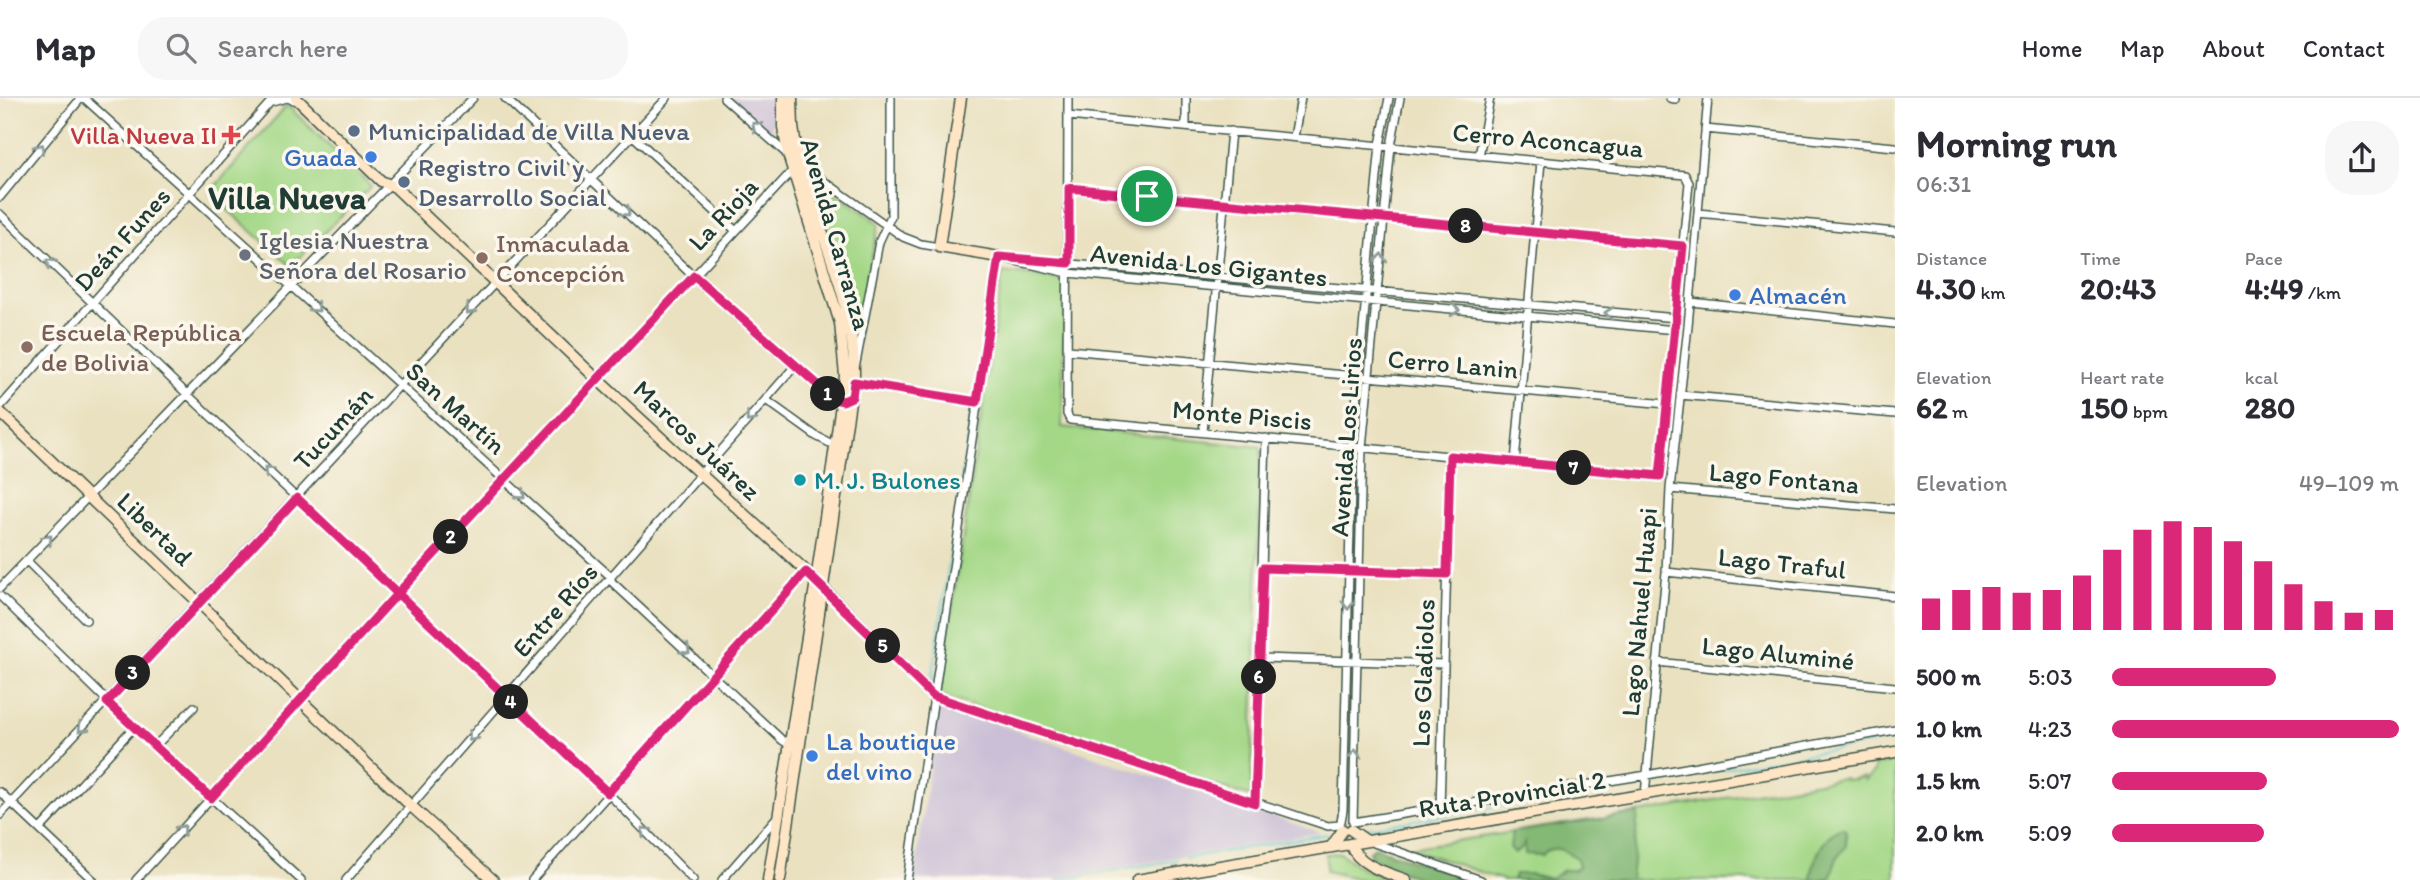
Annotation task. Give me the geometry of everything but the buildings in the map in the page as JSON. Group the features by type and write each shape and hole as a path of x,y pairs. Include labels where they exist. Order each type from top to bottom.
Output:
{"main road":[{"name":"Avenida Carranza","path":"783,98 783,127 788,155 796,167 849,320 855,356 854,378 836,446 819,583"},
{"name":"Avenida Carranza","path":"780,880 794,748 848,399 840,323 796,167 792,98"},
{"path":"961,98 939,247 999,257"},
{"name":"Marcos Juárez","path":"299,100 381,181 395,187 597,379 819,583"},
{"name":"Libertad","path":"0,412 411,807 493,880"},
{"name":"Avenida Carranza","path":"768,880 794,748"},
{"name":"Ruta Provincial 2","path":"1137,880 1895,752"},
{"path":"1331,848 1346,826 1367,841"},
{"path":"1350,844 1354,853 1365,863 1405,880"}],"street":[{"name":"San Martín","path":"83,98 291,285 794,748"},
{"path":"0,197 83,98"},
{"path":"271,101 287,98 299,100"},
{"path":"0,588 473,98"},
{"path":"505,98 694,276 795,366 834,399 848,399"},
{"name":"Tucumán","path":"0,816 667,98"},
{"path":"724,98 788,155"},
{"path":"891,98 892,209 879,242 854,378 977,402"},
{"path":"1068,98 1068,350"},
{"path":"1186,98 1186,127"},
{"path":"1294,137 1301,98"},
{"name":"Avenida Los Lirios","path":"1346,826 1352,447 1380,145 1389,98"},
{"name":"Avenida Los Lirios","path":"1346,826 1357,661 1362,448 1391,146 1400,98"},
{"path":"1479,156 1490,98"},
{"name":"Lago Nahuel Huapi","path":"1646,795 1670,489 1688,326 1708,98"},
{"name":"Deán Funes","path":"0,407 271,101"},
{"name":"Cerro Aconcagua","path":"1068,116 1681,174 1688,178"},
{"path":"1705,129 1895,147"},
{"path":"1203,432 1231,131"},
{"path":"632,135 735,230"},
{"path":"1515,462 1541,161"},
{"path":"796,167 913,241 939,247"},
{"name":"La Rioja","path":"136,880 398,593 796,167"},
{"name":"Lago Nahuel Huapi","path":"1660,476 1688,178"},
{"path":"1069,188 1683,246"},
{"path":"1698,213 1895,232"},
{"path":"0,214 608,793 693,880"},
{"path":"907,880 999,257"},
{"name":"Avenida Los Gigantes","path":"999,257 1529,306 1676,324"},
{"name":"Avenida Los Gigantes","path":"999,257 1068,273 1217,288 1528,317 1676,324"},
{"path":"1690,302 1895,324"},
{"path":"1676,324 1688,326"},
{"name":"Cerro Lanin","path":"1068,350 1667,404"},
{"name":"Monte Piscis","path":"1068,350 1067,414 1070,420 1660,476"},
{"name":"Entre Ríos","path":"346,880 795,366"},
{"path":"1680,395 1895,414"},
{"path":"766,400 816,436 836,446"},
{"path":"1255,803 1266,438"},
{"name":"Los Gladiolos","path":"1440,808 1450,456"},
{"name":"Lago Fontana","path":"1670,489 1895,509"},
{"path":"27,561 86,620"},
{"path":"1263,568 1447,574"},
{"path":"532,880 806,572"},
{"name":"Lago Traful","path":"1665,572 1895,596"},
{"path":"819,583 933,696 1328,827 1647,775 1895,730"},
{"path":"0,596 154,747 301,880"},
{"path":"1260,658 1444,664"},
{"name":"Lago Aluminé","path":"1657,662 1895,687"},
{"path":"154,747 194,707"},
{"path":"40,830 134,727"},
{"path":"0,792 93,880"},
{"path":"722,880 779,815"},
{"path":"1367,841 1481,880"}],"shaded area":[{"path":"733,98 773,98 772,134"},
{"path":"946,707 1319,833 1046,880 914,880 937,714"}],"green space":[{"path":"287,105 371,186 291,266 210,192"},
{"path":"808,174 879,223 857,325 854,324 850,302"},
{"path":"1003,272 1065,280 1062,427 1261,447 1251,797 939,695"},
{"path":"1895,762 1895,880 1503,880 1409,848 1843,778 1849,780 1864,777 1865,781 1874,772 1874,765"},
{"path":"1638,813 1631,880 1513,880 1515,874 1551,879 1563,870 1575,870 1579,867 1577,858 1560,849 1551,849 1542,855 1525,854 1525,843 1521,850 1514,853 1510,848 1512,832"},
{"path":"1843,828 1846,831 1846,846 1837,858 1830,878 1811,880 1820,849 1830,835"},
{"path":"1374,847 1470,880 1422,880 1372,859 1369,851"},
{"path":"1340,853 1361,868 1388,880 1364,880 1326,871 1326,854"}],"waterway":[{"path":"931,684 972,410"},
{"path":"1649,782 1895,739"},
{"path":"1362,829 1644,782"},
{"path":"1186,858 1329,834"},
{"path":"1057,880 1177,860"}],"place":[{"name":"Municipalidad de Villa Nueva","path":"354,131"},
{"name":"Villa Nueva II","path":"231,135"},
{"name":"Guada","path":"371,157"},
{"name":"Registro Civil y Desarrollo Social","path":"404,182"},
{"name":"Iglesia Nuestra Señora del Rosario","path":"245,255"},
{"name":"Inmaculada Concepción","path":"482,258"},
{"name":"Almacén","path":"1735,295"},
{"name":"Escuela República de Bolivia","path":"27,347"},
{"name":"M. J. Bulones","path":"800,480"},
{"name":"La boutique del vino","path":"812,756"}],"district":[{"name":"Villa Nueva","path":"287,197"}],"route":[{"path":"1147,196 1069,188 1069,263 999,257 977,402 854,382 852,397 843,401 834,399 694,276 398,593 211,798 107,702 297,498 398,593 608,793 806,572 933,696 1255,803 1263,568 1447,574 1450,456 1660,476 1683,246 1147,196"}]}
